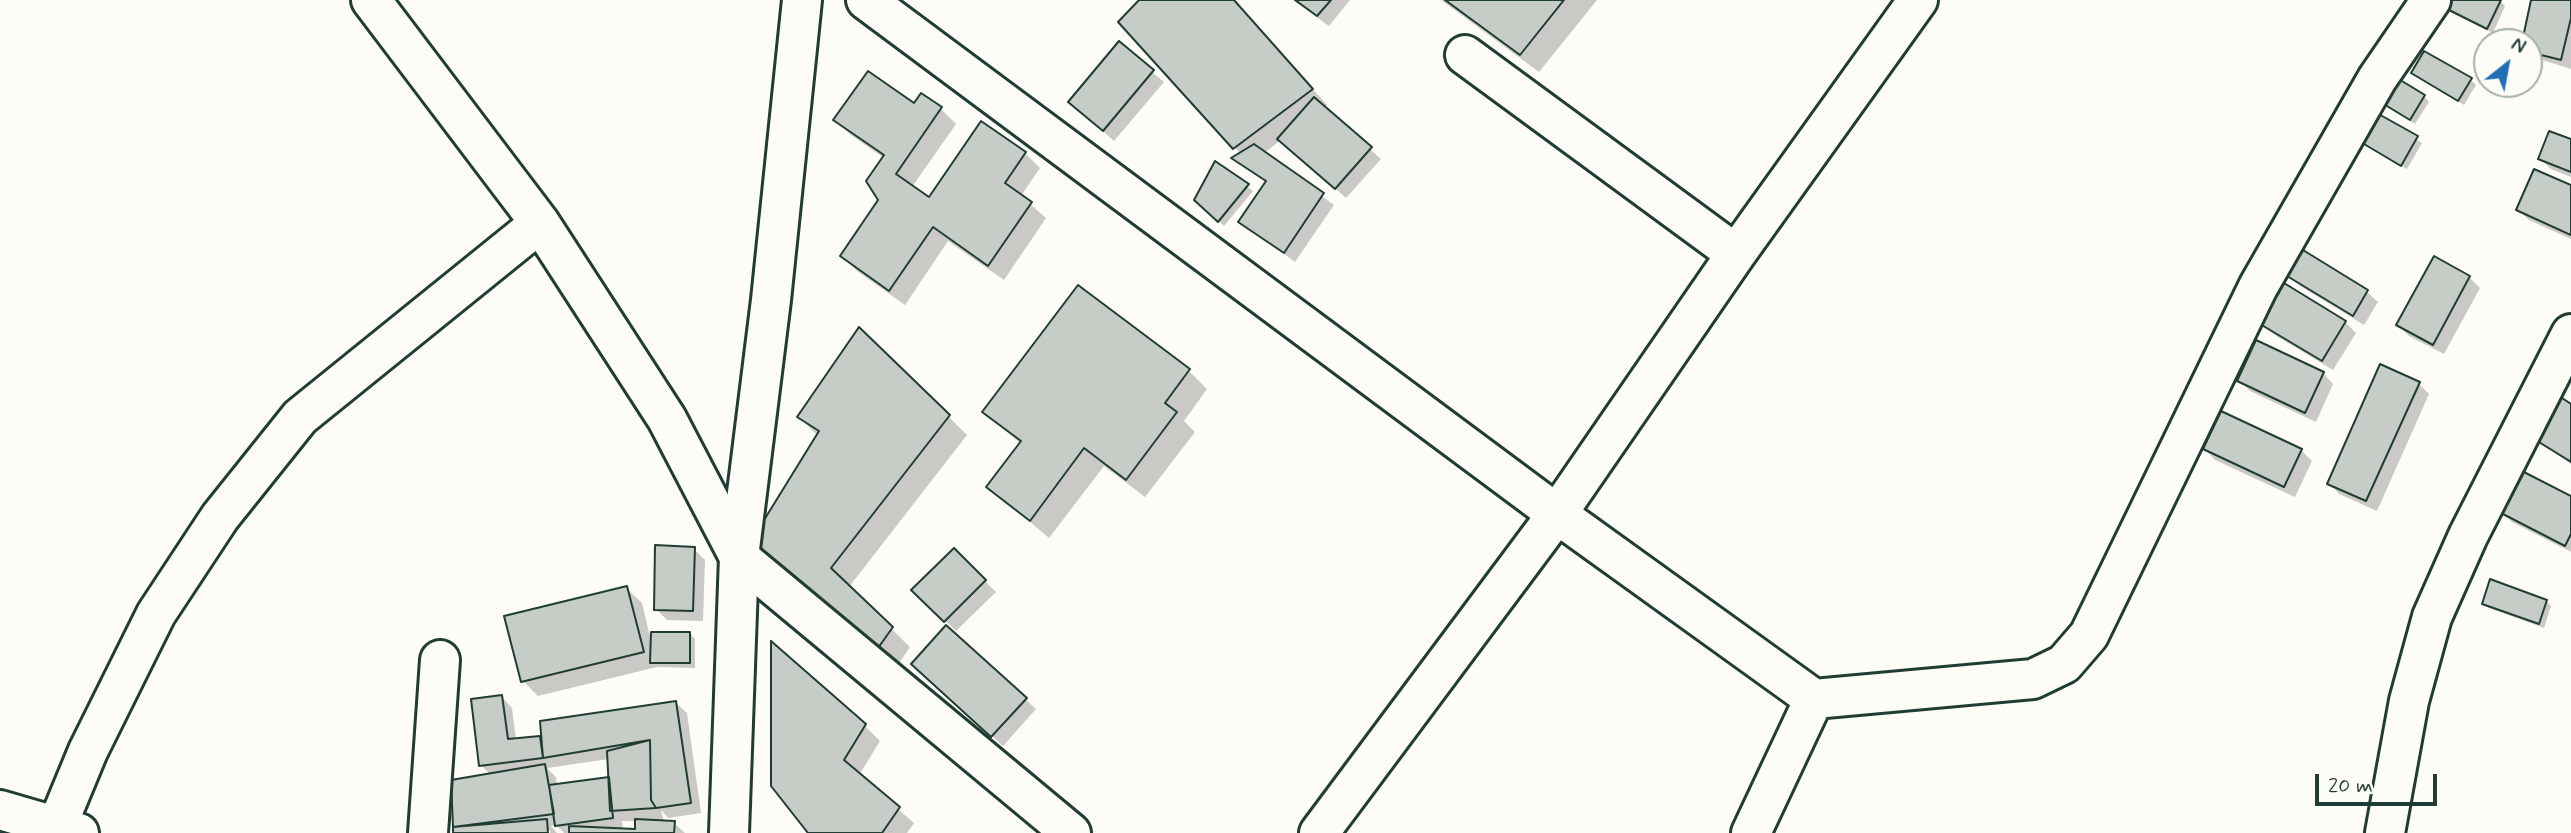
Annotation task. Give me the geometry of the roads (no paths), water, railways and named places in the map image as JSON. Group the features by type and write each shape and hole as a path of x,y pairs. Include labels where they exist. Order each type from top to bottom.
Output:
{"street":[{"path":"371,0 540,223 667,419 739,557 1071,833"},
{"path":"729,833 739,557 771,300 802,0"},
{"path":"866,0 1557,514 1814,699 2034,678 2064,664 2089,635 2259,287 2376,79 2431,0"},
{"path":"1319,833 1557,514 1736,254 1918,0"},
{"path":"1465,55 1736,254"},
{"path":"0,810 68,830 88,751 156,614 220,517 300,417 540,223"},
{"path":"2385,833 2409,701 2432,617 2468,536 2571,334"},
{"path":"428,833 440,660"},
{"path":"1751,833 1814,699"}]}
